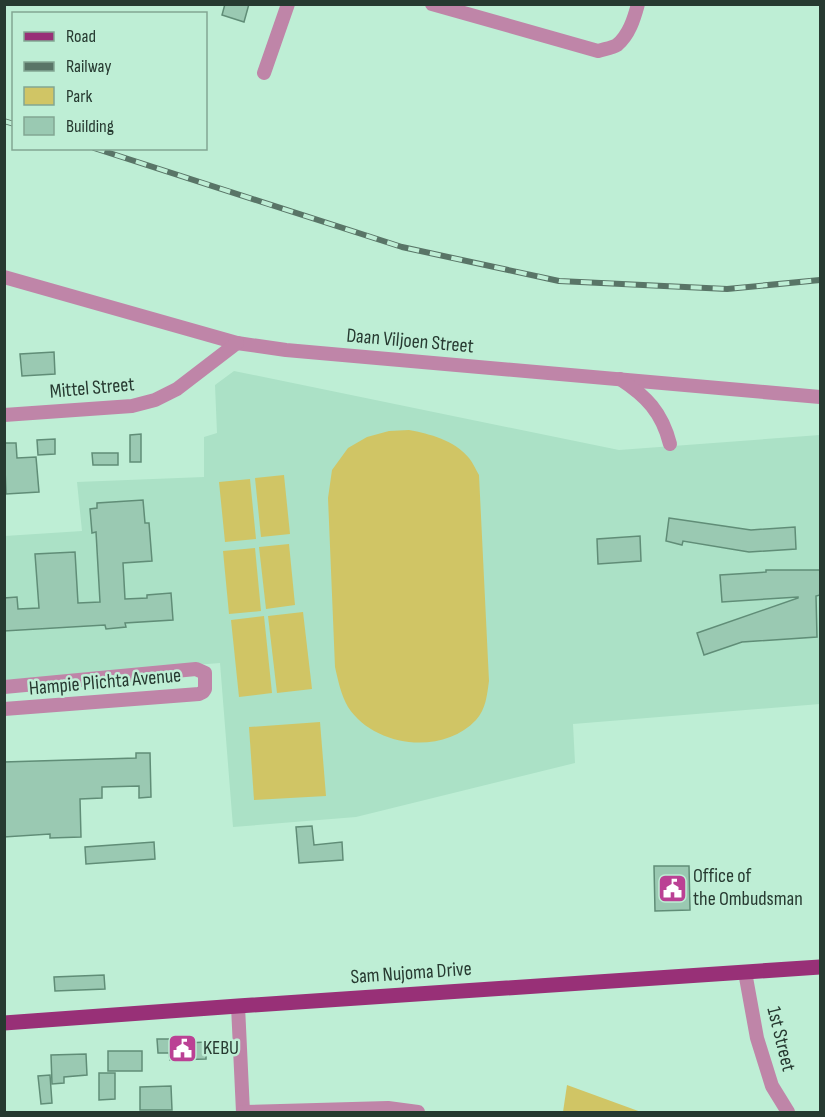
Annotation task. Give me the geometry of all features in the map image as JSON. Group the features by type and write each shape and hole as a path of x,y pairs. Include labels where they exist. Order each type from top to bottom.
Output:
{"main road":[{"name":"Sam Nujoma Drive","path":"4,1023 820,967"}],"street":[{"path":"264,73 288,4"},
{"path":"432,4 598,51 616,46 626,35 634,20 638,4"},
{"name":"Daan Viljoen Street","path":"4,277 237,343 286,350 820,397"},
{"name":"Mittel Street","path":"4,415 132,406 155,400 177,389 237,343"},
{"path":"618,378 639,391 656,410 670,444"},
{"name":"Hampie Plichta Avenue","path":"4,687 196,669 205,673 205,689 200,694 4,709"},
{"name":"1st Street","path":"746,972 757,1038 772,1086 788,1113"},
{"path":"238,1006 243,1112 388,1108 418,1113"}],"shaded area":[{"path":"234,371 619,450 820,435 820,704 573,724 575,763 356,817 233,827 220,663 5,680 5,536 82,531 77,482 204,477 204,437 217,433 215,385"}],"green space":[{"path":"409,430 449,442 469,458 479,475 489,681 487,697 479,716 462,731 445,739 427,742 409,742 391,738 374,731 360,721 348,707 335,667 328,498 332,470 348,448 367,437 389,431"},
{"path":"284,475 290,534 261,537 255,478"},
{"path":"250,479 256,539 225,542 219,482"},
{"path":"289,544 295,605 266,609 259,547"},
{"path":"255,548 261,611 229,614 223,551"},
{"path":"303,612 312,689 277,693 268,616"},
{"path":"264,616 272,693 239,697 231,620"},
{"path":"320,722 326,796 254,800 249,727"},
{"path":"567,1085 641,1112 563,1112"}],"building":[{"path":"225,4 249,4 244,22 222,15"},
{"path":"54,352 55,374 22,376 20,354"},
{"path":"141,434 141,462 130,462 130,435"},
{"path":"55,439 55,454 38,455 37,440"},
{"path":"4,443 16,443 17,458 36,457 39,492 6,494"},
{"path":"92,453 118,453 118,465 93,465"},
{"path":"143,500 145,523 149,523 152,561 123,563 125,599 147,598 147,595 171,593 173,620 125,623 126,627 106,629 105,625 4,631 4,598 17,597 18,609 39,608 35,554 75,552 78,603 100,602 96,532 92,533 90,509 97,508 97,503"},
{"path":"669,518 751,530 795,527 796,549 749,552 683,541 682,545 666,541"},
{"path":"640,536 641,561 598,564 597,539"},
{"path":"766,570 820,570 820,595 816,596 817,637 742,642 704,655 697,633 798,598 722,602 720,575 766,572"},
{"path":"136,753 150,753 151,797 139,798 139,786 102,787 102,798 80,799 81,837 50,838 50,834 4,837 4,762 136,758"},
{"path":"312,826 314,845 342,842 343,860 299,863 296,827"},
{"path":"154,842 155,859 86,864 85,847"},
{"name":"Office of the Ombudsman","path":"654,866 689,866 690,910 655,911"},
{"path":"104,975 105,989 55,991 54,977"},
{"name":"KEBU","path":"157,1039 186,1039 186,1043 206,1042 206,1059 170,1060 169,1053 158,1053"},
{"path":"108,1051 142,1051 142,1071 108,1071"},
{"path":"86,1054 87,1075 64,1077 64,1083 52,1084 51,1055"},
{"path":"99,1073 115,1073 115,1099 99,1100"},
{"path":"50,1075 52,1103 41,1104 38,1076"},
{"path":"171,1086 172,1110 140,1110 140,1087"}],"railway":[{"path":"4,121 12,123"},
{"path":"100,150 402,247 559,281 727,289 820,280"}],"place":[{"name":"Office of the Ombudsman","path":"672,888"},
{"name":"KEBU","path":"182,1048"}]}
